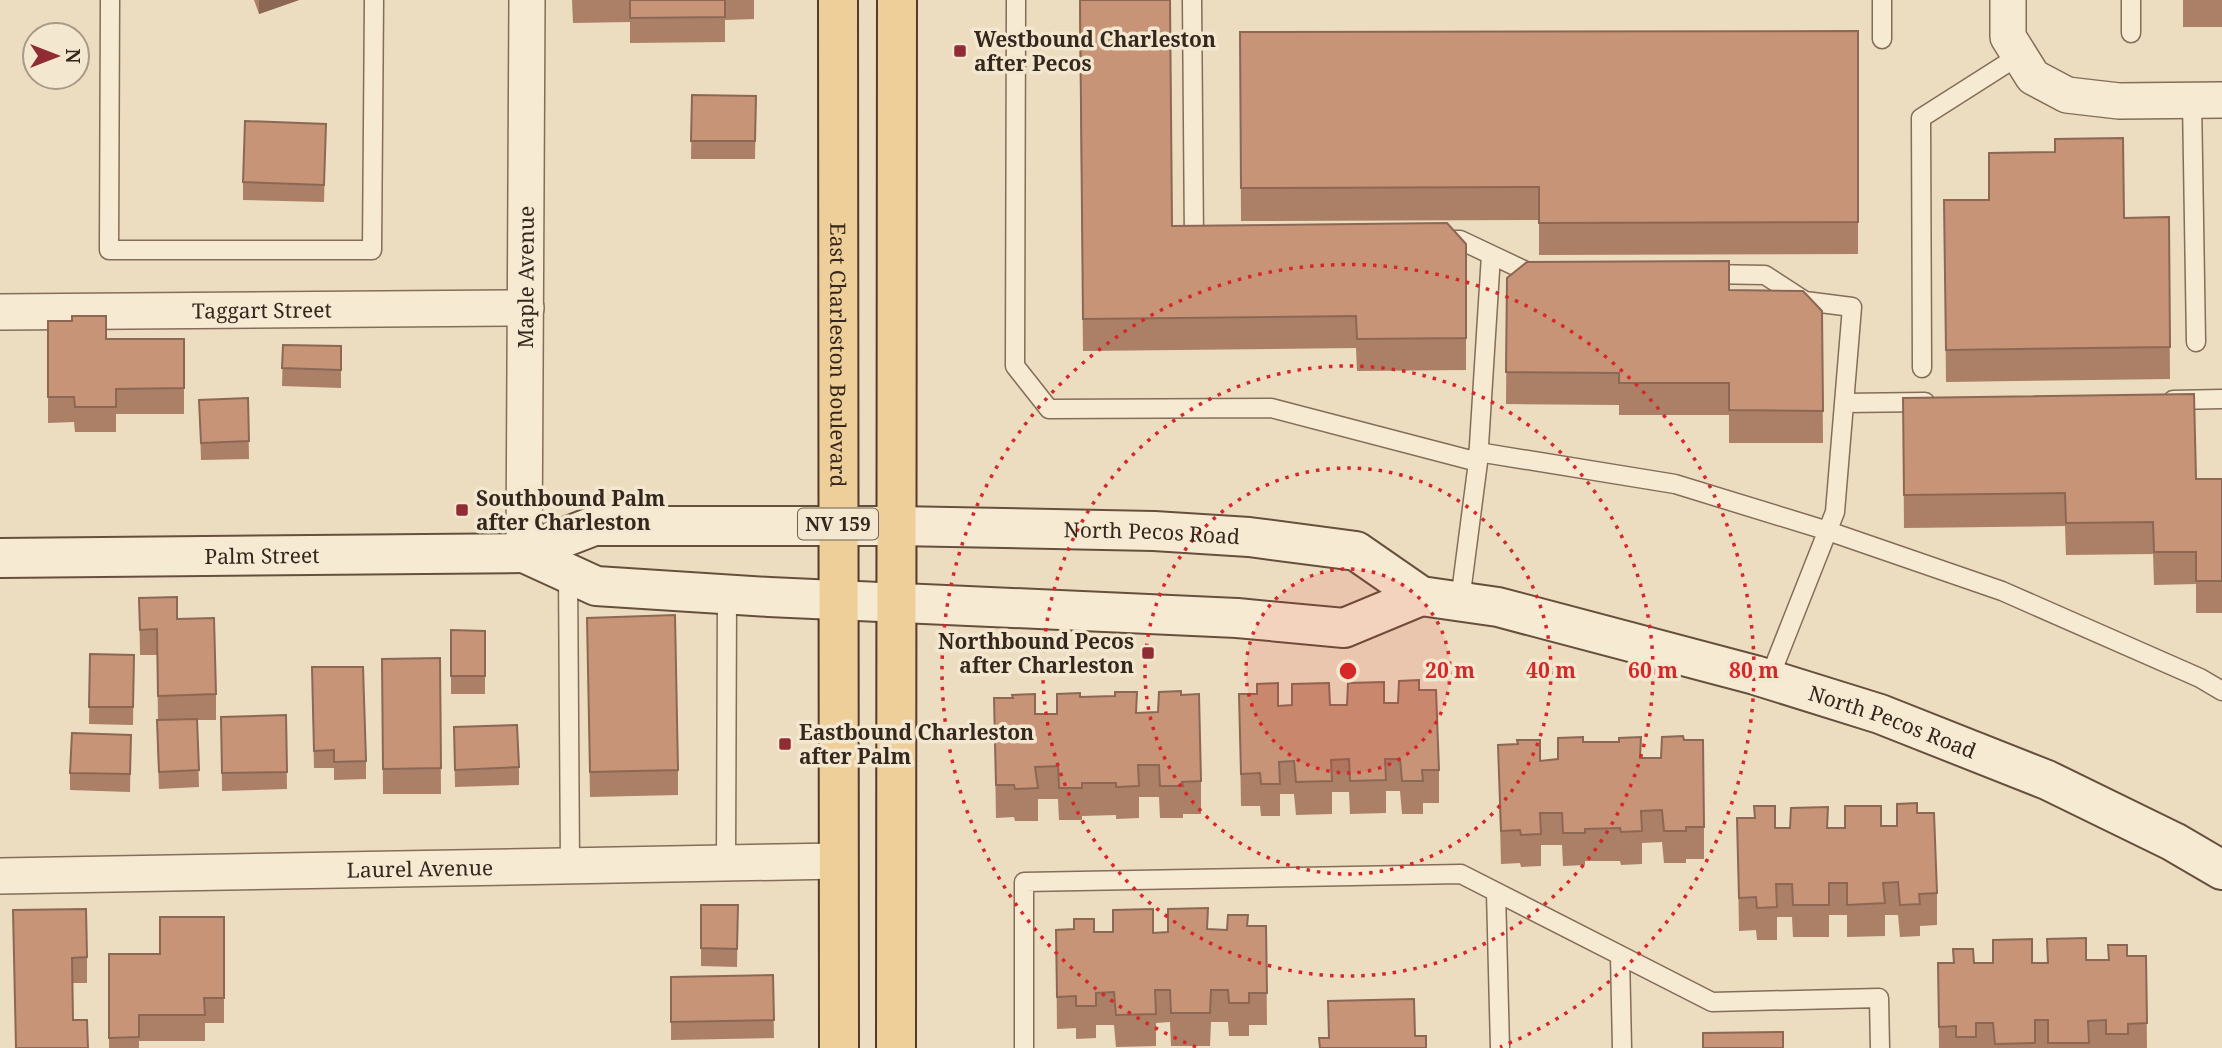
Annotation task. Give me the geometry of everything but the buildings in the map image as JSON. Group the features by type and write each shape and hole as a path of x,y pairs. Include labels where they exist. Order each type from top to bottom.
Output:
{"main road":[{"name":"East Charleston Boulevard","path":"838,0 867,526 867,601 896,1048"},
{"name":"East Charleston Boulevard","path":"839,1048 839,862 867,601 867,526 897,0"},
{"name":"Palm Street","path":"0,558 524,553 594,526 867,526"},
{"name":"North Pecos Road","path":"867,526 1154,531 1249,537 1356,551 1421,596 1498,607 1769,679 1880,714 2047,780 2174,842 2222,870"},
{"name":"Palm Street","path":"524,553 596,586 867,601"},
{"name":"North Pecos Road","path":"867,601 1237,618 1344,628 1421,596"}],"street":[{"name":"Maple Avenue","path":"524,553 527,0"},
{"path":"2008,0 2008,37 2027,66 2067,96 2119,101 2207,100"},
{"name":"Taggart Street","path":"0,312 526,308"},
{"name":"Laurel Avenue","path":"0,876 839,862"}],"lane":[{"path":"110,0 109,250 372,250 374,0"},
{"path":"1016,0 1015,366 1049,410 1271,408 1478,457 1675,484 1828,531 2002,591 2200,678 2222,691"},
{"path":"1192,0 1194,241 1220,241"},
{"path":"1882,0 1882,39"},
{"path":"2131,0 2131,33"},
{"path":"1922,368 1921,118 2027,66"},
{"path":"2196,342 2207,100"},
{"path":"1420,240 1460,240 1530,273 1557,273"},
{"path":"1460,601 1478,457 1491,255"},
{"path":"1682,274 1765,275 1805,301 1852,307 1835,512 1769,679"},
{"path":"2154,400 2222,399"},
{"path":"1843,403 1938,402"},
{"path":"567,536 570,866"},
{"path":"726,863 727,595"},
{"path":"1024,1048 1024,882 1461,874 1712,1002 1879,998 1880,1048"},
{"path":"1496,892 1500,1048"},
{"path":"1620,955 1622,1048"}],"place":[{"name":"Westbound Charleston after Pecos","path":"960,51"},
{"name":"Southbound Palm after Charleston","path":"462,510"},
{"name":"Northbound Pecos after Charleston","path":"1148,653"},
{"name":"Eastbound Charleston after Palm","path":"785,744"}]}
